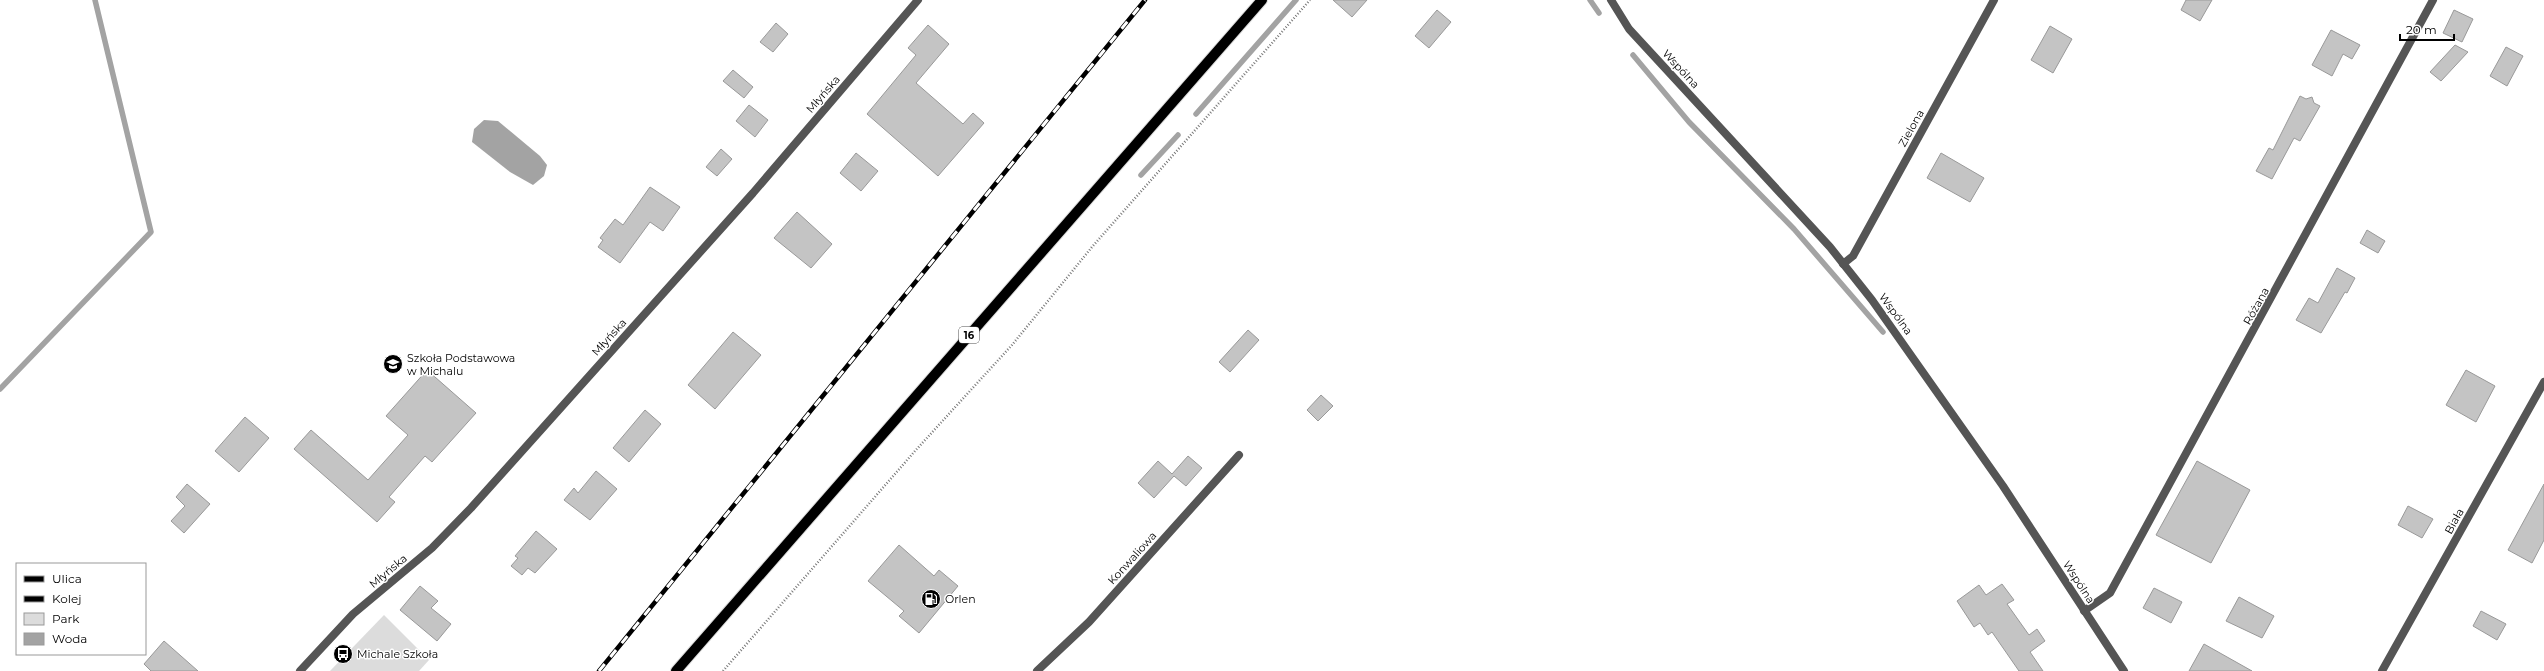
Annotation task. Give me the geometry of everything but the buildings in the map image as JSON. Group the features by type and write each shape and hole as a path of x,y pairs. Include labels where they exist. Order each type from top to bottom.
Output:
{"main road":[{"name":"16","path":"676,671 1262,0"}],"street":[{"name":"Młyńska","path":"300,671 353,614 432,548 471,508 753,193 918,0"},
{"name":"Wspólna","path":"1611,0 1629,29 1843,264 1918,364 2124,671"},
{"name":"Zielona","path":"1843,264 1853,256 1994,0"},
{"name":"Różana","path":"2084,611 2110,593 2433,0"},
{"name":"Biała","path":"2382,671 2544,382"},
{"name":"Konwaliowa","path":"1037,671 1089,622 1239,455"}],"path":[{"path":"723,671 915,451 1012,345 1092,247 1310,0"}],"green space":[{"path":"384,615 429,660 419,671 330,671"}],"water":[{"path":"484,120 498,121 540,156 547,165 544,176 533,185 510,172 472,142 474,129"}],"waterway":[{"path":"0,389 151,232 95,0"},
{"path":"1196,114 1296,0"},
{"path":"1590,0 1599,13"},
{"path":"1633,55 1689,122 1794,229 1883,332"},
{"path":"1141,175 1178,135"}],"railway":[{"path":"599,671 1145,0"}],"place":[{"name":"Szkoła Podstawowa w Michalu","path":"393,364"},
{"name":"Orlen","path":"931,599"},
{"name":"Michale Szkoła","path":"343,654"}]}
